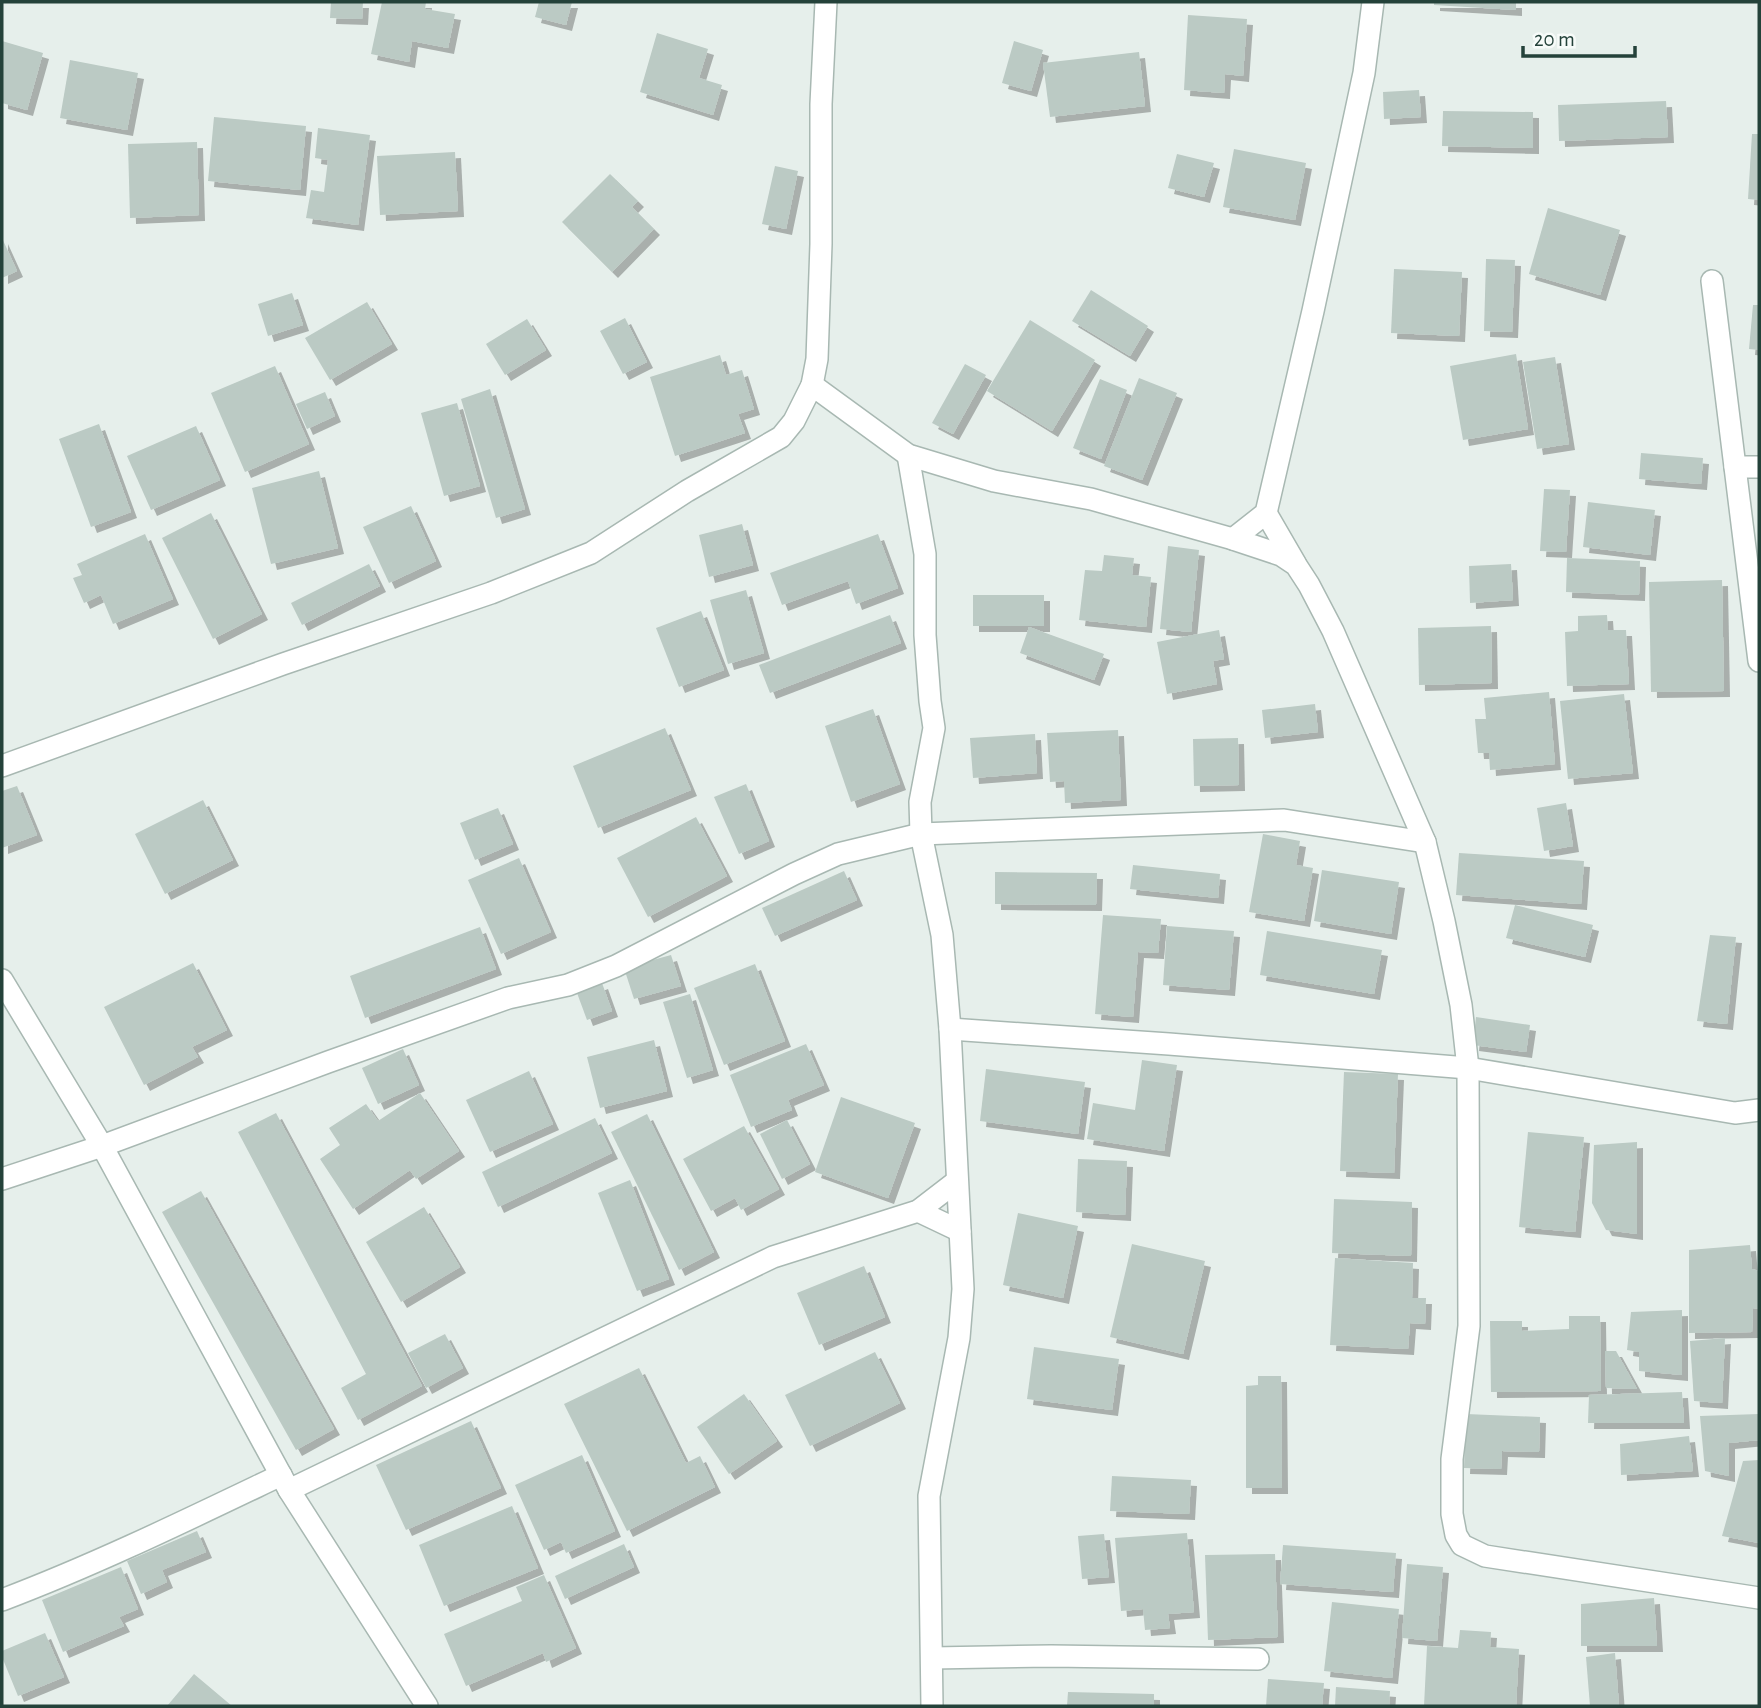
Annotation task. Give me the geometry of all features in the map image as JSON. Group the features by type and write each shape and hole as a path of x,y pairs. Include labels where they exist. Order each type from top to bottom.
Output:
{"street":[{"path":"2,766 283,664 491,593 591,553 687,491 780,437 794,421 812,385 817,359 820,321 821,104 826,2"},
{"path":"1233,539 1266,513 1364,73 1373,2"},
{"path":"1712,281 1759,662"},
{"path":"812,385 908,455 994,481 1091,499 1233,539 1281,555 1296,565"},
{"path":"908,455 925,554 925,635 934,728 920,802 921,834 942,935 950,1029 963,1289 959,1338 929,1496 932,1706"},
{"path":"1735,467 1759,467"},
{"path":"1266,513 1333,631 1425,842 1459,993 1468,1068 1469,1326 1452,1459 1452,1514 1456,1535 1462,1545 1485,1556 1759,1598"},
{"path":"2,1180 508,998 568,985 616,966 838,854 921,834 1284,820 1425,842"},
{"path":"2,980 102,1146 285,1483 427,1706"},
{"path":"950,1029 1468,1068 1735,1113 1759,1111"},
{"path":"2,1601 285,1483 773,1257 918,1211 957,1181"},
{"path":"918,1211 960,1231"},
{"path":"932,1658 1051,1656 1258,1659"}],"building":[{"path":"331,2 363,2 362,19 330,18"},
{"path":"382,2 426,2 425,9 455,14 448,48 412,41 409,62 371,54"},
{"path":"539,2 572,2 566,25 535,17"},
{"path":"1434,2 1516,2 1516,10 1434,5"},
{"path":"1188,15 1247,19 1243,76 1225,74 1224,93 1184,90"},
{"path":"657,33 708,49 699,78 722,85 713,115 640,92"},
{"path":"2,41 43,53 27,110 2,103"},
{"path":"1014,41 1043,50 1031,91 1002,83"},
{"path":"1139,52 1145,106 1050,117 1043,63"},
{"path":"70,60 138,73 127,130 60,118"},
{"path":"1419,90 1421,117 1384,119 1383,92"},
{"path":"1666,101 1668,137 1559,141 1558,105"},
{"path":"1443,111 1533,112 1533,148 1442,146"},
{"path":"214,117 306,126 300,190 208,181"},
{"path":"318,128 370,135 358,225 306,218 311,190 324,192 328,160 315,158"},
{"path":"1752,134 1759,134 1759,200 1748,199"},
{"path":"197,142 199,215 130,218 128,144"},
{"path":"1234,149 1306,163 1295,220 1223,207"},
{"path":"455,152 458,211 380,215 377,156"},
{"path":"1177,154 1214,163 1204,197 1168,188"},
{"path":"775,166 798,171 786,229 762,224"},
{"path":"610,174 638,201 632,207 654,229 612,272 562,222"},
{"path":"1548,208 1620,230 1600,295 1529,274"},
{"path":"2,238 17,271 2,278"},
{"path":"1486,259 1515,260 1512,332 1484,331"},
{"path":"1394,269 1462,272 1459,336 1391,333"},
{"path":"1091,290 1148,326 1130,356 1072,321"},
{"path":"292,293 303,325 268,336 258,304"},
{"path":"367,302 392,344 330,380 305,338"},
{"path":"1753,305 1759,305 1759,350 1749,349"},
{"path":"625,318 647,362 623,374 600,331"},
{"path":"527,319 546,350 505,375 486,344"},
{"path":"1030,320 1095,360 1052,431 987,391"},
{"path":"1516,354 1528,429 1463,440 1450,366"},
{"path":"720,355 726,375 742,370 754,409 738,414 745,433 675,456 650,377"},
{"path":"1555,357 1569,444 1537,449 1523,362"},
{"path":"965,364 986,375 953,434 932,423"},
{"path":"275,366 309,444 245,472 211,393"},
{"path":"1139,378 1177,393 1142,480 1104,466"},
{"path":"1100,379 1127,390 1101,459 1073,448"},
{"path":"490,389 525,509 496,518 461,399"},
{"path":"325,392 335,416 307,429 296,404"},
{"path":"457,403 480,486 444,496 421,413"},
{"path":"99,424 131,512 91,527 59,439"},
{"path":"196,426 220,480 151,510 127,456"},
{"path":"1641,453 1703,458 1701,484 1639,479"},
{"path":"319,471 338,548 271,564 252,488"},
{"path":"1544,489 1570,490 1566,552 1540,551"},
{"path":"1588,502 1655,510 1650,555 1583,547"},
{"path":"411,506 436,561 389,583 363,527"},
{"path":"211,513 262,614 213,639 162,538"},
{"path":"742,524 753,565 709,577 699,535"},
{"path":"145,534 173,599 113,624 101,595 84,603 73,578 82,575 77,564"},
{"path":"878,534 898,588 856,604 848,581 782,605 770,573"},
{"path":"1168,546 1199,550 1191,632 1160,629"},
{"path":"1104,555 1134,558 1132,575 1151,577 1146,627 1079,620 1085,570 1102,571"},
{"path":"1567,558 1640,561 1639,595 1566,592"},
{"path":"369,564 380,586 302,625 291,603"},
{"path":"1511,564 1513,600 1470,603 1469,566"},
{"path":"1722,580 1724,691 1651,692 1649,582"},
{"path":"746,590 764,653 728,664 710,600"},
{"path":"973,595 1044,595 1044,626 973,626"},
{"path":"701,611 724,670 679,687 656,628"},
{"path":"890,615 901,643 770,693 759,665"},
{"path":"1607,615 1608,630 1626,630 1629,684 1567,686 1565,632 1578,631 1578,616"},
{"path":"1491,626 1492,683 1419,685 1418,628"},
{"path":"1029,627 1104,654 1094,680 1020,653"},
{"path":"1219,630 1224,659 1213,661 1217,684 1167,694 1157,642"},
{"path":"1549,692 1555,764 1490,770 1489,753 1478,753 1475,719 1486,719 1484,698"},
{"path":"1624,694 1633,773 1568,779 1560,701"},
{"path":"1315,704 1318,732 1265,738 1262,710"},
{"path":"873,709 900,784 851,802 825,726"},
{"path":"665,728 691,790 598,828 573,766"},
{"path":"1118,730 1121,800 1065,803 1064,781 1050,782 1047,733"},
{"path":"1035,734 1037,773 973,778 970,738"},
{"path":"1238,738 1239,785 1194,786 1193,739"},
{"path":"746,784 769,841 739,854 714,797"},
{"path":"17,786 37,835 2,848 2,791"},
{"path":"203,800 233,860 165,894 135,834"},
{"path":"1566,803 1573,846 1544,851 1537,808"},
{"path":"498,808 513,844 475,860 460,823"},
{"path":"696,817 727,876 648,917 617,858"},
{"path":"1263,834 1300,841 1296,865 1313,868 1304,921 1249,912"},
{"path":"1459,853 1584,861 1581,904 1456,895"},
{"path":"519,858 551,932 501,954 468,880"},
{"path":"1133,865 1220,874 1218,898 1130,889"},
{"path":"1322,870 1399,882 1391,934 1314,921"},
{"path":"844,871 857,900 775,936 762,908"},
{"path":"995,872 1097,873 1096,905 995,904"},
{"path":"1515,905 1593,925 1585,957 1506,938"},
{"path":"1103,915 1161,919 1158,953 1138,952 1133,1017 1095,1014"},
{"path":"1167,926 1234,931 1229,990 1163,985"},
{"path":"480,927 496,969 365,1018 350,976"},
{"path":"1267,931 1382,950 1374,994 1260,975"},
{"path":"1710,935 1736,937 1727,1024 1697,1021"},
{"path":"671,955 681,986 634,999 624,968"},
{"path":"193,963 227,1030 192,1047 198,1057 144,1085 104,1007"},
{"path":"755,964 785,1041 724,1065 694,988"},
{"path":"602,983 612,1011 587,1020 577,993"},
{"path":"690,994 713,1070 687,1078 663,1002"},
{"path":"1476,1017 1530,1025 1526,1052 1473,1045"},
{"path":"654,1040 667,1091 600,1108 587,1057"},
{"path":"806,1044 824,1085 788,1100 792,1110 751,1127 730,1075"},
{"path":"403,1049 419,1085 378,1104 362,1068"},
{"path":"1142,1060 1177,1065 1164,1151 1087,1139 1093,1103 1135,1110"},
{"path":"986,1069 1085,1082 1078,1134 980,1121"},
{"path":"529,1071 553,1124 490,1152 466,1100"},
{"path":"1344,1072 1398,1074 1394,1173 1340,1171"},
{"path":"420,1093 459,1151 416,1179 410,1170 353,1209 320,1159 340,1145 329,1128 366,1104 378,1121"},
{"path":"841,1097 915,1123 888,1198 815,1172"},
{"path":"276,1113 422,1386 358,1420 341,1388 366,1374 238,1132"},
{"path":"647,1114 714,1252 679,1270 611,1132"},
{"path":"595,1118 612,1153 498,1207 482,1172"},
{"path":"787,1120 810,1164 782,1179 760,1134"},
{"path":"744,1126 779,1189 741,1210 735,1198 711,1211 683,1159"},
{"path":"1528,1132 1584,1137 1575,1232 1519,1227"},
{"path":"1637,1142 1637,1234 1606,1230 1592,1203 1594,1145"},
{"path":"1078,1159 1127,1161 1125,1215 1076,1212"},
{"path":"630,1180 669,1279 637,1291 598,1193"},
{"path":"201,1191 334,1429 296,1450 162,1212"},
{"path":"1334,1199 1412,1202 1411,1256 1332,1253"},
{"path":"424,1207 460,1267 401,1302 366,1242"},
{"path":"1018,1213 1078,1226 1063,1298 1003,1285"},
{"path":"1132,1244 1205,1261 1183,1354 1110,1337"},
{"path":"1750,1245 1752,1269 1759,1271 1759,1309 1753,1308 1752,1332 1689,1333 1689,1250"},
{"path":"1335,1258 1413,1263 1412,1298 1426,1298 1425,1324 1410,1323 1408,1349 1330,1345"},
{"path":"864,1266 885,1317 819,1345 797,1293"},
{"path":"1682,1310 1682,1375 1639,1371 1639,1352 1627,1350 1631,1312"},
{"path":"1569,1316 1600,1316 1601,1391 1491,1392 1490,1321 1522,1321 1522,1331 1569,1329"},
{"path":"445,1334 463,1368 426,1388 408,1353"},
{"path":"1725,1338 1722,1403 1694,1401 1690,1341"},
{"path":"1034,1347 1119,1359 1112,1410 1027,1399"},
{"path":"1605,1351 1616,1351 1637,1389 1606,1388"},
{"path":"875,1352 900,1403 810,1446 785,1395"},
{"path":"639,1368 686,1463 700,1456 715,1487 627,1531 564,1404"},
{"path":"1258,1376 1281,1376 1282,1488 1246,1488 1246,1386 1258,1385"},
{"path":"1682,1392 1684,1423 1588,1423 1589,1395"},
{"path":"744,1394 777,1441 729,1474 697,1427"},
{"path":"1466,1414 1540,1417 1539,1452 1502,1451 1501,1469 1464,1468"},
{"path":"1759,1414 1759,1440 1729,1443 1729,1476 1705,1471 1700,1416"},
{"path":"471,1421 501,1488 406,1530 376,1465"},
{"path":"1689,1436 1693,1471 1621,1475 1620,1444"},
{"path":"582,1455 615,1531 566,1553 561,1542 544,1550 515,1485"},
{"path":"1759,1460 1759,1543 1722,1536 1743,1461"},
{"path":"1112,1476 1191,1480 1189,1514 1110,1511"},
{"path":"512,1506 538,1568 444,1606 419,1545"},
{"path":"197,1531 206,1552 162,1570 167,1582 141,1594 127,1561"},
{"path":"1187,1533 1194,1612 1168,1614 1170,1628 1145,1630 1143,1609 1121,1611 1115,1538"},
{"path":"1104,1534 1109,1577 1082,1579 1078,1536"},
{"path":"624,1544 634,1567 565,1599 555,1576"},
{"path":"1283,1545 1396,1553 1393,1592 1280,1584"},
{"path":"1275,1554 1278,1637 1208,1640 1205,1555"},
{"path":"1407,1564 1443,1567 1437,1641 1402,1638"},
{"path":"121,1567 138,1609 119,1617 124,1626 63,1652 42,1600"},
{"path":"544,1575 576,1648 546,1662 543,1653 466,1686 444,1634 522,1601 516,1587"},
{"path":"1654,1598 1657,1646 1581,1646 1581,1604"},
{"path":"1332,1602 1399,1609 1392,1678 1324,1671"},
{"path":"1460,1630 1491,1632 1490,1647 1519,1649 1516,1706 1424,1706 1427,1646 1458,1648"},
{"path":"45,1633 64,1677 18,1696 2,1651"},
{"path":"1615,1653 1619,1706 1590,1706 1586,1657"},
{"path":"194,1674 232,1706 167,1706"},
{"path":"1268,1679 1324,1683 1322,1706 1266,1706"},
{"path":"1336,1687 1390,1691 1389,1706 1335,1706"},
{"path":"1068,1692 1154,1694 1154,1706 1067,1706"}]}
